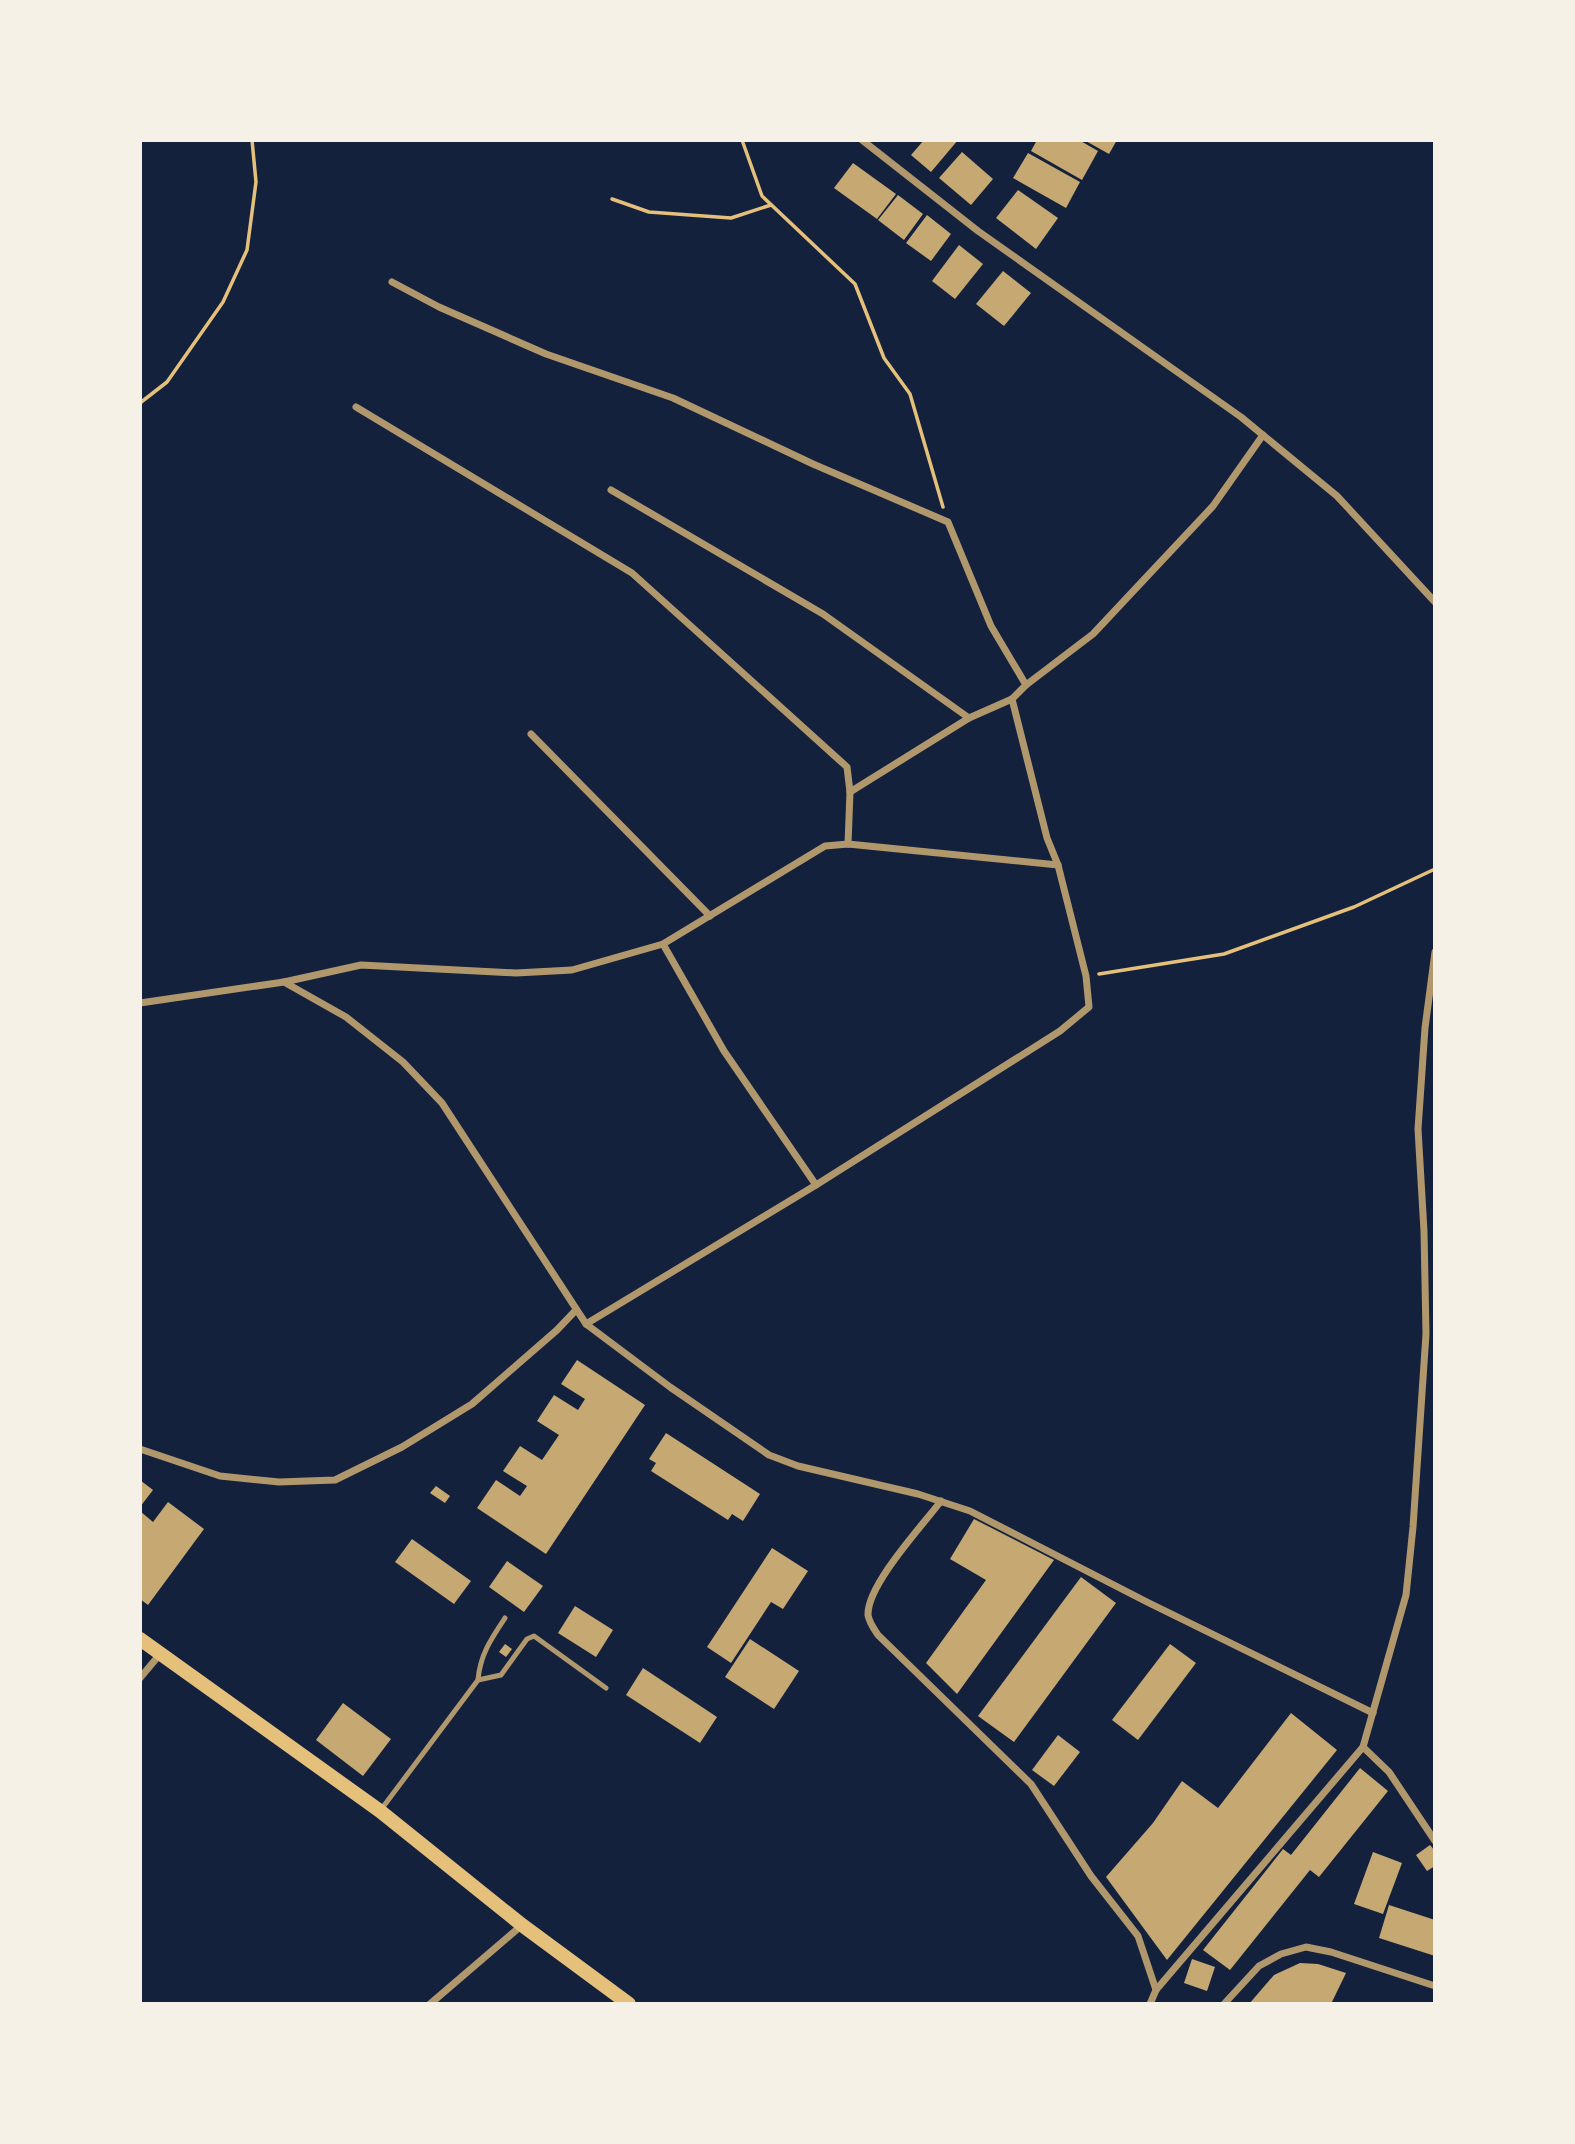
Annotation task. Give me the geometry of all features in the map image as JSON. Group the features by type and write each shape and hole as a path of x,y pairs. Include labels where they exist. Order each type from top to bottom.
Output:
{"main road":[{"path":"140,1639 380,1811 522,1925 629,2004"}],"street":[{"path":"862,140 978,231 1241,417 1337,496 1435,602"},
{"path":"393,282 439,307 534,348 673,398 813,464 948,522 991,626 1026,685"},
{"path":"356,407 632,573 847,767 850,792 848,844"},
{"path":"850,792 969,718 1012,699 1026,685 1093,634 1213,506 1263,435"},
{"path":"611,490 823,614 969,718"},
{"path":"586,1324 816,1185 1060,1031 1089,1007 1086,976 1012,699"},
{"path":"531,734 710,916"},
{"path":"140,1003 284,982 361,965 516,973 572,970 663,944 825,846 848,844 1058,865"},
{"path":"663,944 724,1051 816,1185"},
{"path":"1150,2004 1156,1990 1363,1747 1406,1595 1426,1334 1418,1129 1425,1028 1435,953"},
{"path":"284,982 346,1017 403,1062 442,1103 586,1324 670,1387 769,1455 798,1466 918,1494 970,1511 1373,1713"},
{"path":"140,1449 220,1476 279,1482 335,1480 402,1447 472,1404 576,1310"},
{"path":"941,1502 884,1575 869,1602 868,1618 878,1635 1031,1784 1091,1876 1138,1936 1156,1990"},
{"path":"140,1678 161,1652"},
{"path":"1363,1747 1389,1772 1435,1841"},
{"path":"430,2004 522,1925"},
{"path":"1224,2004 1259,1966 1281,1954 1306,1947 1331,1952 1435,1986"}],"lane":[{"path":"380,1811 478,1680 486,1645 505,1618"},
{"path":"478,1680 501,1675 527,1639 534,1636 606,1688"}],"path":[{"path":"140,403 167,383 223,302 247,250 256,182 252,140"},
{"path":"742,140 762,196 855,284 884,358 910,394 948,522"},
{"path":"612,199 649,212 731,218 771,205"},
{"path":"1086,976 1224,954 1354,907 1435,869"}],"building":[{"path":"924,140 958,140 931,172 911,155"},
{"path":"1037,140 1079,140 1098,151 1082,180 1031,151"},
{"path":"1084,140 1117,140 1109,154"},
{"path":"962,152 993,179 971,205 939,178"},
{"path":"1028,153 1080,182 1066,208 1013,178"},
{"path":"853,163 896,194 877,219 834,188"},
{"path":"1018,190 1058,218 1036,249 996,218"},
{"path":"898,195 923,214 904,240 878,220"},
{"path":"927,215 951,234 931,261 906,243"},
{"path":"959,245 983,264 955,299 932,281"},
{"path":"1003,271 1031,293 1004,326 976,304"},
{"path":"577,1360 645,1405 546,1554 477,1508 496,1480 520,1496 527,1486 503,1471 520,1446 542,1460 559,1435 537,1421 554,1395 578,1410 585,1399 561,1384"},
{"path":"666,1433 760,1494 743,1521 732,1514 728,1520 651,1471 656,1463 649,1459"},
{"path":"140,1480 153,1490 140,1507"},
{"path":"436,1486 450,1496 445,1503 430,1493"},
{"path":"168,1502 204,1529 148,1605 140,1599 140,1511 153,1522"},
{"path":"974,1519 1054,1560 957,1694 926,1663 986,1580 950,1559"},
{"path":"412,1539 471,1581 454,1604 395,1562"},
{"path":"772,1548 808,1571 783,1609 771,1602 731,1663 707,1647"},
{"path":"507,1561 543,1586 524,1612 489,1587"},
{"path":"1081,1577 1116,1603 1014,1742 978,1716"},
{"path":"575,1606 613,1630 596,1657 558,1633"},
{"path":"750,1639 799,1671 774,1709 725,1677"},
{"path":"505,1644 512,1649 506,1657 499,1652"},
{"path":"1170,1644 1196,1663 1138,1740 1112,1720"},
{"path":"643,1668 717,1717 700,1743 626,1695"},
{"path":"343,1703 391,1739 363,1776 316,1740"},
{"path":"1291,1713 1337,1750 1167,1960 1106,1877 1153,1823 1182,1781 1218,1808"},
{"path":"1058,1735 1080,1752 1054,1786 1032,1770"},
{"path":"1360,1768 1388,1791 1319,1877 1310,1870 1230,1970 1203,1950 1283,1849 1291,1855"},
{"path":"1430,1845 1435,1851 1435,1866 1427,1871 1416,1855"},
{"path":"1373,1852 1402,1863 1383,1914 1354,1904"},
{"path":"1389,1905 1435,1920 1435,1956 1379,1938"},
{"path":"1192,1959 1215,1967 1207,1991 1184,1983"},
{"path":"1300,1963 1318,1964 1346,1973 1331,2004 1249,2004 1274,1975"}]}
